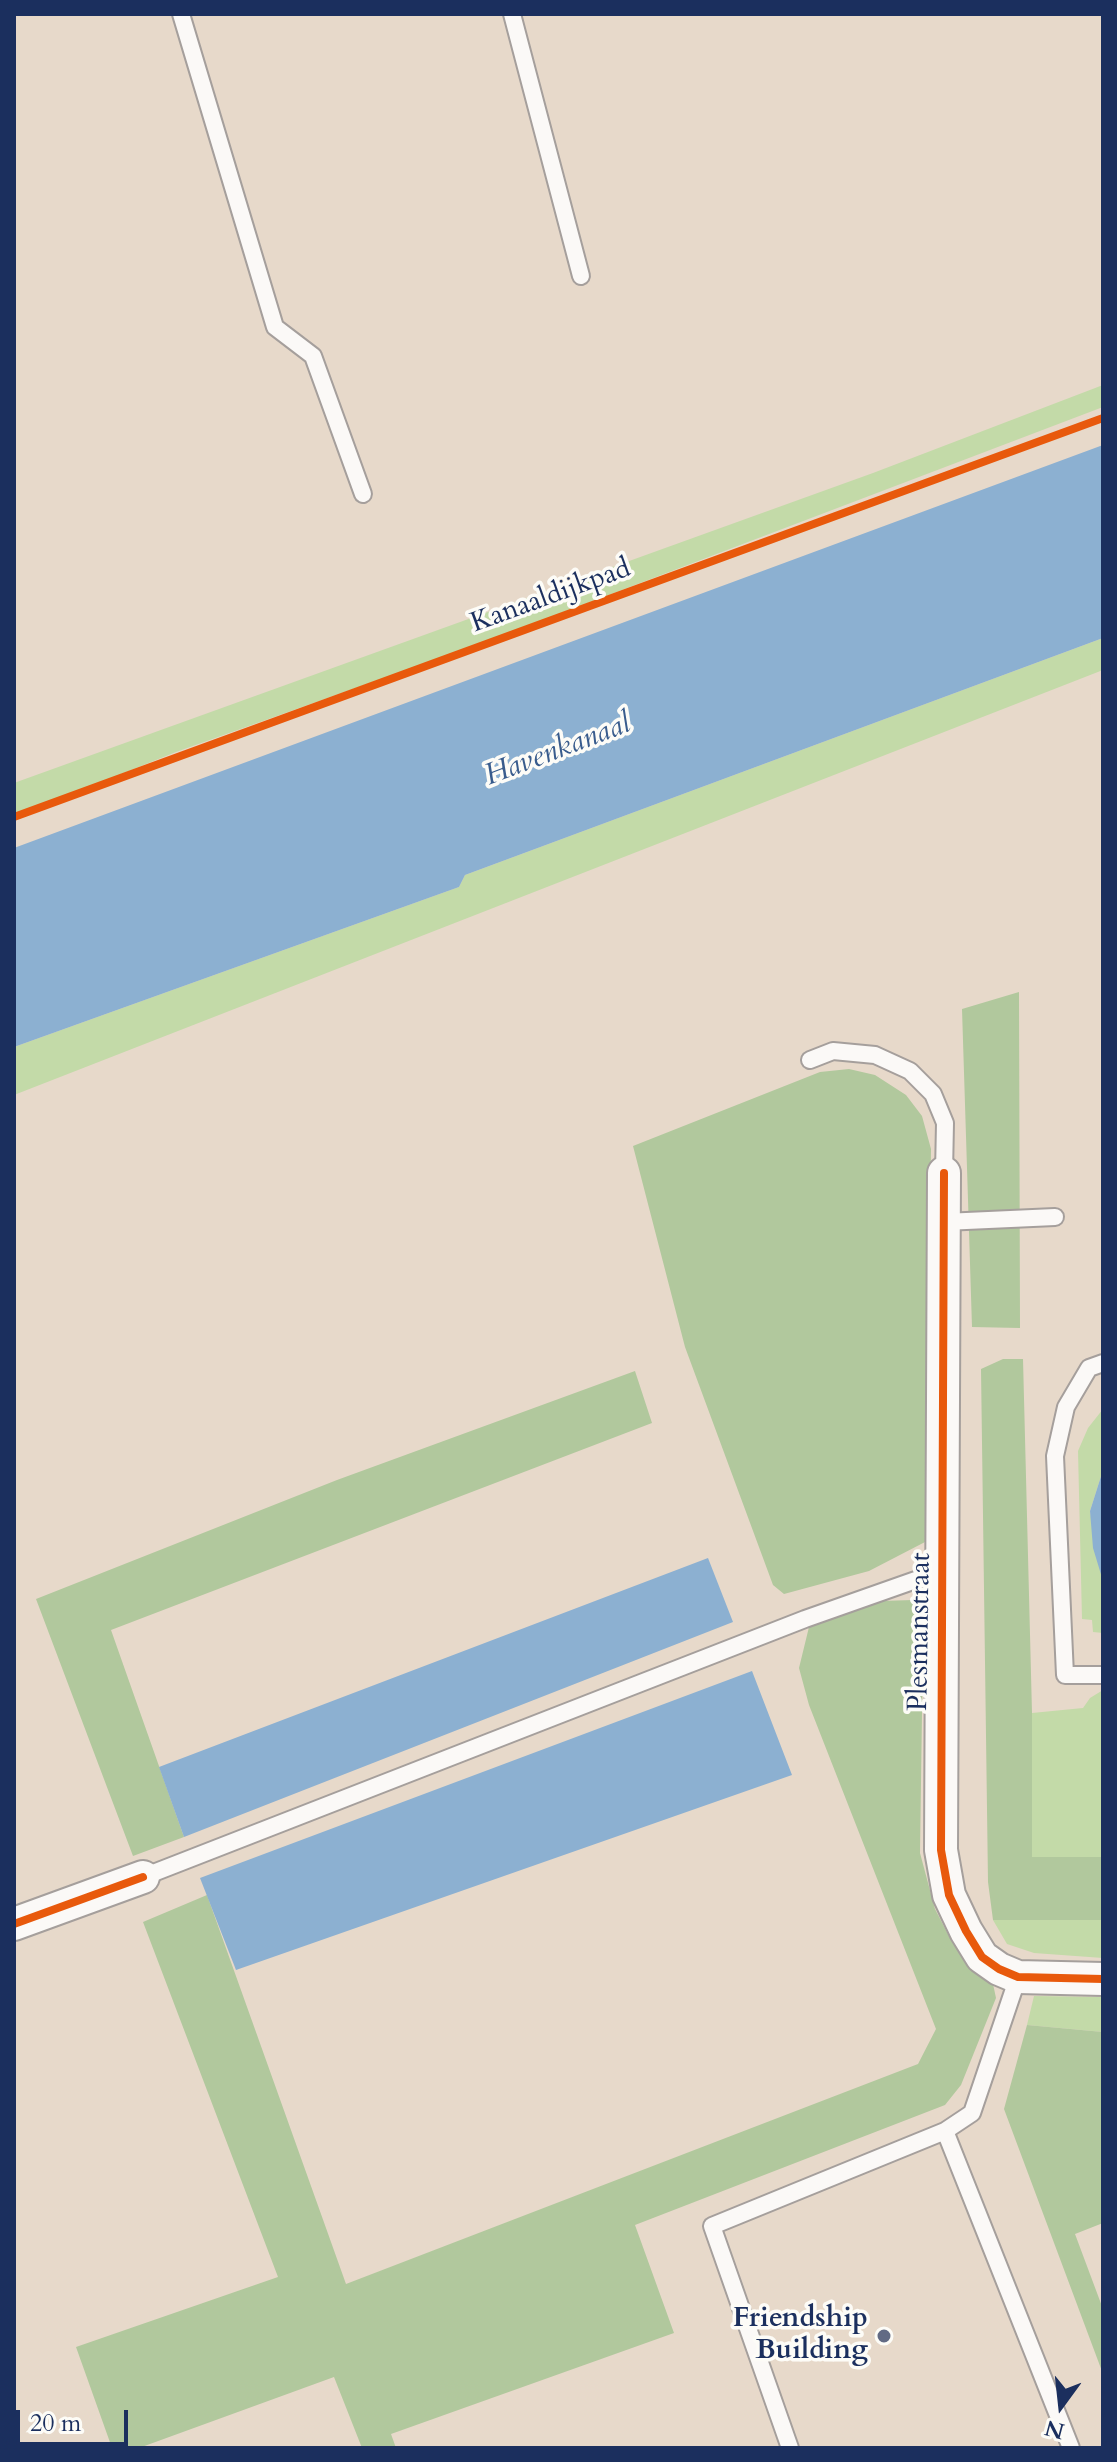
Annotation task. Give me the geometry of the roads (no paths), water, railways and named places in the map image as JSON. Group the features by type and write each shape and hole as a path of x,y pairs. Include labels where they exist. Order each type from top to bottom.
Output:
{"street":[{"name":"Plesmanstraat","path":"944,1173 941,1850 949,1895 982,1957 999,1969 1018,1977 1103,1979"},
{"path":"14,1924 143,1877"}],"lane":[{"path":"181,14 275,327 313,356 363,494"},
{"path":"512,14 581,276"},
{"name":"Plesmanstraat","path":"810,1060 833,1051 875,1055 910,1071 933,1094 945,1123 944,1173"},
{"path":"944,1222 1055,1217"},
{"path":"1103,1363 1089,1368 1066,1407 1055,1456 1065,1675 1103,1675"},
{"path":"143,1877 805,1619 944,1570"},
{"path":"790,2448 712,2226 945,2131 972,2113 1018,1977"},
{"path":"945,2131 1071,2448"}],"water":[{"name":"Havenkanaal","path":"1103,445 1103,638 465,875 459,887 14,1047 14,848"},
{"path":"1103,1470 1103,1581 1093,1548 1090,1511"},
{"path":"708,1558 733,1622 184,1837 159,1767"},
{"path":"752,1671 792,1775 236,1970 200,1878"}],"place":[{"name":"Friendship Building","path":"884,2336"}]}
